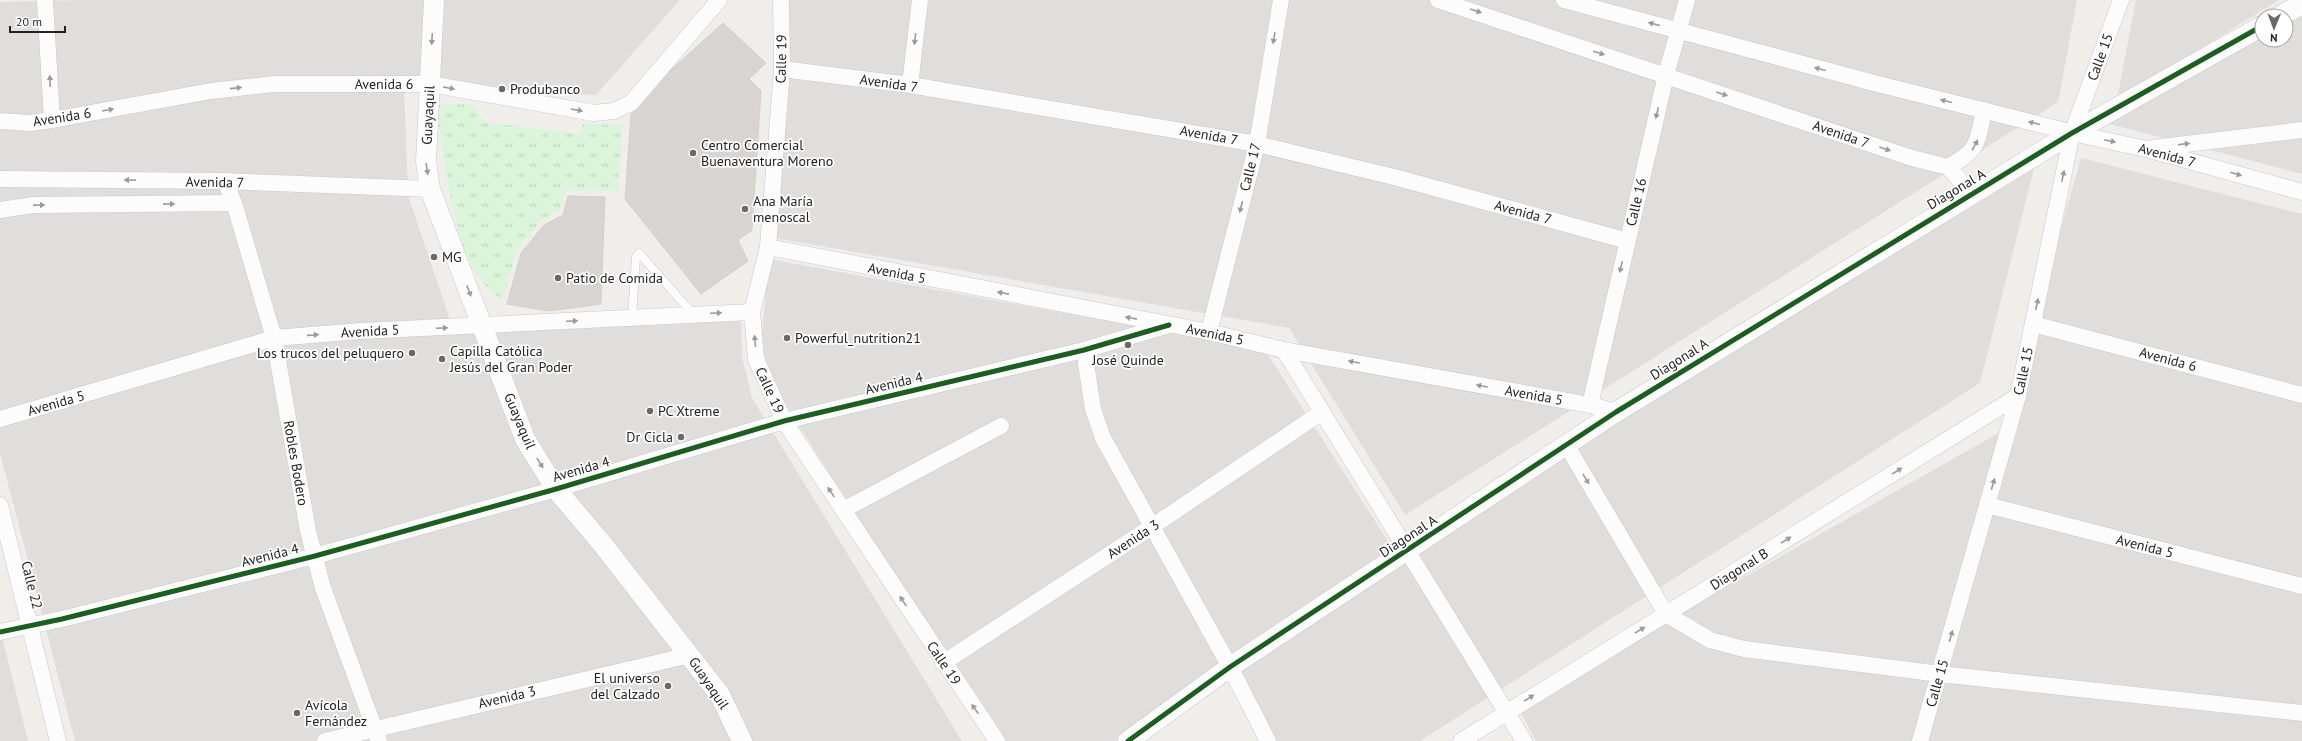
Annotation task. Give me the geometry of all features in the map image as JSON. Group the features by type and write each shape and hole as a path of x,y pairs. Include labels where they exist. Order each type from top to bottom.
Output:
{"street":[{"path":"45,0 52,120"},
{"name":"Guayaquil","path":"434,0 426,161 430,189 525,439 556,489 690,655 720,695 742,741"},
{"name":"Avenida 6","path":"0,121 30,123 211,91 274,84 430,84 594,113 614,111 631,103 719,0"},
{"name":"Calle 19","path":"781,0 782,69 768,247 752,312 756,360 784,421 943,663 997,741"},
{"path":"910,85 920,0"},
{"name":"Calle 17","path":"1209,332 1257,144 1281,0"},
{"name":"Avenida 7","path":"1438,0 1912,158 1948,167"},
{"name":"Avenida 7","path":"1564,0 1677,31 2072,133 2146,149 2302,192"},
{"name":"Calle 16","path":"1590,405 1666,75 1677,31 1687,0"},
{"name":"Calle 15","path":"1920,741 2018,396 2072,133 2121,0"},
{"name":"Diagonal A","path":"1128,741 1230,667 1567,446 1616,412 2072,133 2254,31"},
{"name":"Avenida 7","path":"782,69 910,85 1257,144 1398,178 1628,241"},
{"path":"1972,193 1948,167 1968,156 1977,143 1984,110"},
{"path":"2146,149 2302,130"},
{"name":"Avenida 7","path":"0,179 225,181 430,189"},
{"name":"Robles Bodero","path":"225,181 234,203 274,338 308,531 323,588 377,734"},
{"path":"0,210 33,205 234,203"},
{"name":"Avenida 5","path":"768,247 1209,332 1284,350 1590,405 1616,412"},
{"name":"Avenida 5","path":"0,419 274,338 361,331 752,312"},
{"name":"Avenida 6","path":"2033,324 2302,395"},
{"name":"Avenida 4","path":"0,632 62,619 315,556 556,489 784,421 1084,350 1169,325"},
{"path":"1084,350 1093,409 1103,438 1230,667 1268,741"},
{"path":"1284,350 1524,741"},
{"name":"Diagonal B","path":"1460,741 2018,396"},
{"name":"Avenida 3","path":"943,663 1153,526 1322,412"},
{"path":"843,510 1001,426"},
{"path":"1567,446 1666,614 1710,640 1744,649 1940,674 2302,713"},
{"name":"Calle 22","path":"0,505 58,741"},
{"name":"Avenida 5","path":"1987,506 2302,586"},
{"name":"Avenida 3","path":"325,741 377,734 690,655"}],"lane":[{"path":"632,318 636,257 639,253 693,314"}],"shaded area":[{"path":"85,0 680,0 596,95 404,84 408,195 453,329 741,321 742,357 752,398 962,741 75,741 0,453 0,2"},
{"path":"777,0 2077,0 2058,102 1405,515 1289,328 775,238 790,79"},
{"path":"2136,0 2279,0 2266,8 2254,8 2254,15 2117,100"},
{"path":"2302,6 2302,174 2098,121 2254,33 2254,48 2294,48 2294,11"},
{"path":"2081,158 2302,214 2302,741 1536,741 1517,706 2004,430"},
{"path":"2036,160 1980,383 1420,741 1268,741 1230,667 1129,741 1000,741 772,383 761,342 769,259 1265,350 1400,560"},
{"path":"0,629 28,741 0,741"}],"green space":[{"path":"473,104 484,122 581,134 583,124 623,125 618,191 565,190 559,211 541,220 517,250 502,301 482,282 472,267 463,246 456,223 446,172 436,105"}],"building":[{"name":"Centro Comercial Buenaventura Moreno","path":"723,23 766,63 749,79 761,91 752,230 738,240 748,261 701,294 625,199 631,114 638,109 672,69"},
{"name":"Patio de Comida","path":"568,196 605,197 601,304 549,311 507,304 521,253 544,225 563,215"}],"cycle path":[{"path":"1128,741 1230,667 1616,412 2072,133 2254,31"},
{"path":"0,632 62,619 315,556 556,489 784,421 1084,350 1169,325"}],"place":[{"name":"Produbanco","path":"502,89"},
{"name":"Centro Comercial Buenaventura Moreno","path":"693,153"},
{"name":"Ana María menoscal","path":"745,209"},
{"name":"MG","path":"434,257"},
{"name":"Patio de Comida","path":"558,278"},
{"name":"Powerful_nutrition21","path":"787,338"},
{"name":"José Quinde","path":"1128,345"},
{"name":"Los trucos del peluquero","path":"412,353"},
{"name":"Capilla Católica Jesús del Gran Poder","path":"442,359"},
{"name":"PC Xtreme","path":"650,411"},
{"name":"Dr Cicla","path":"681,437"},
{"name":"El universo del Calzado","path":"668,686"},
{"name":"Avícola Fernández","path":"297,713"}]}
